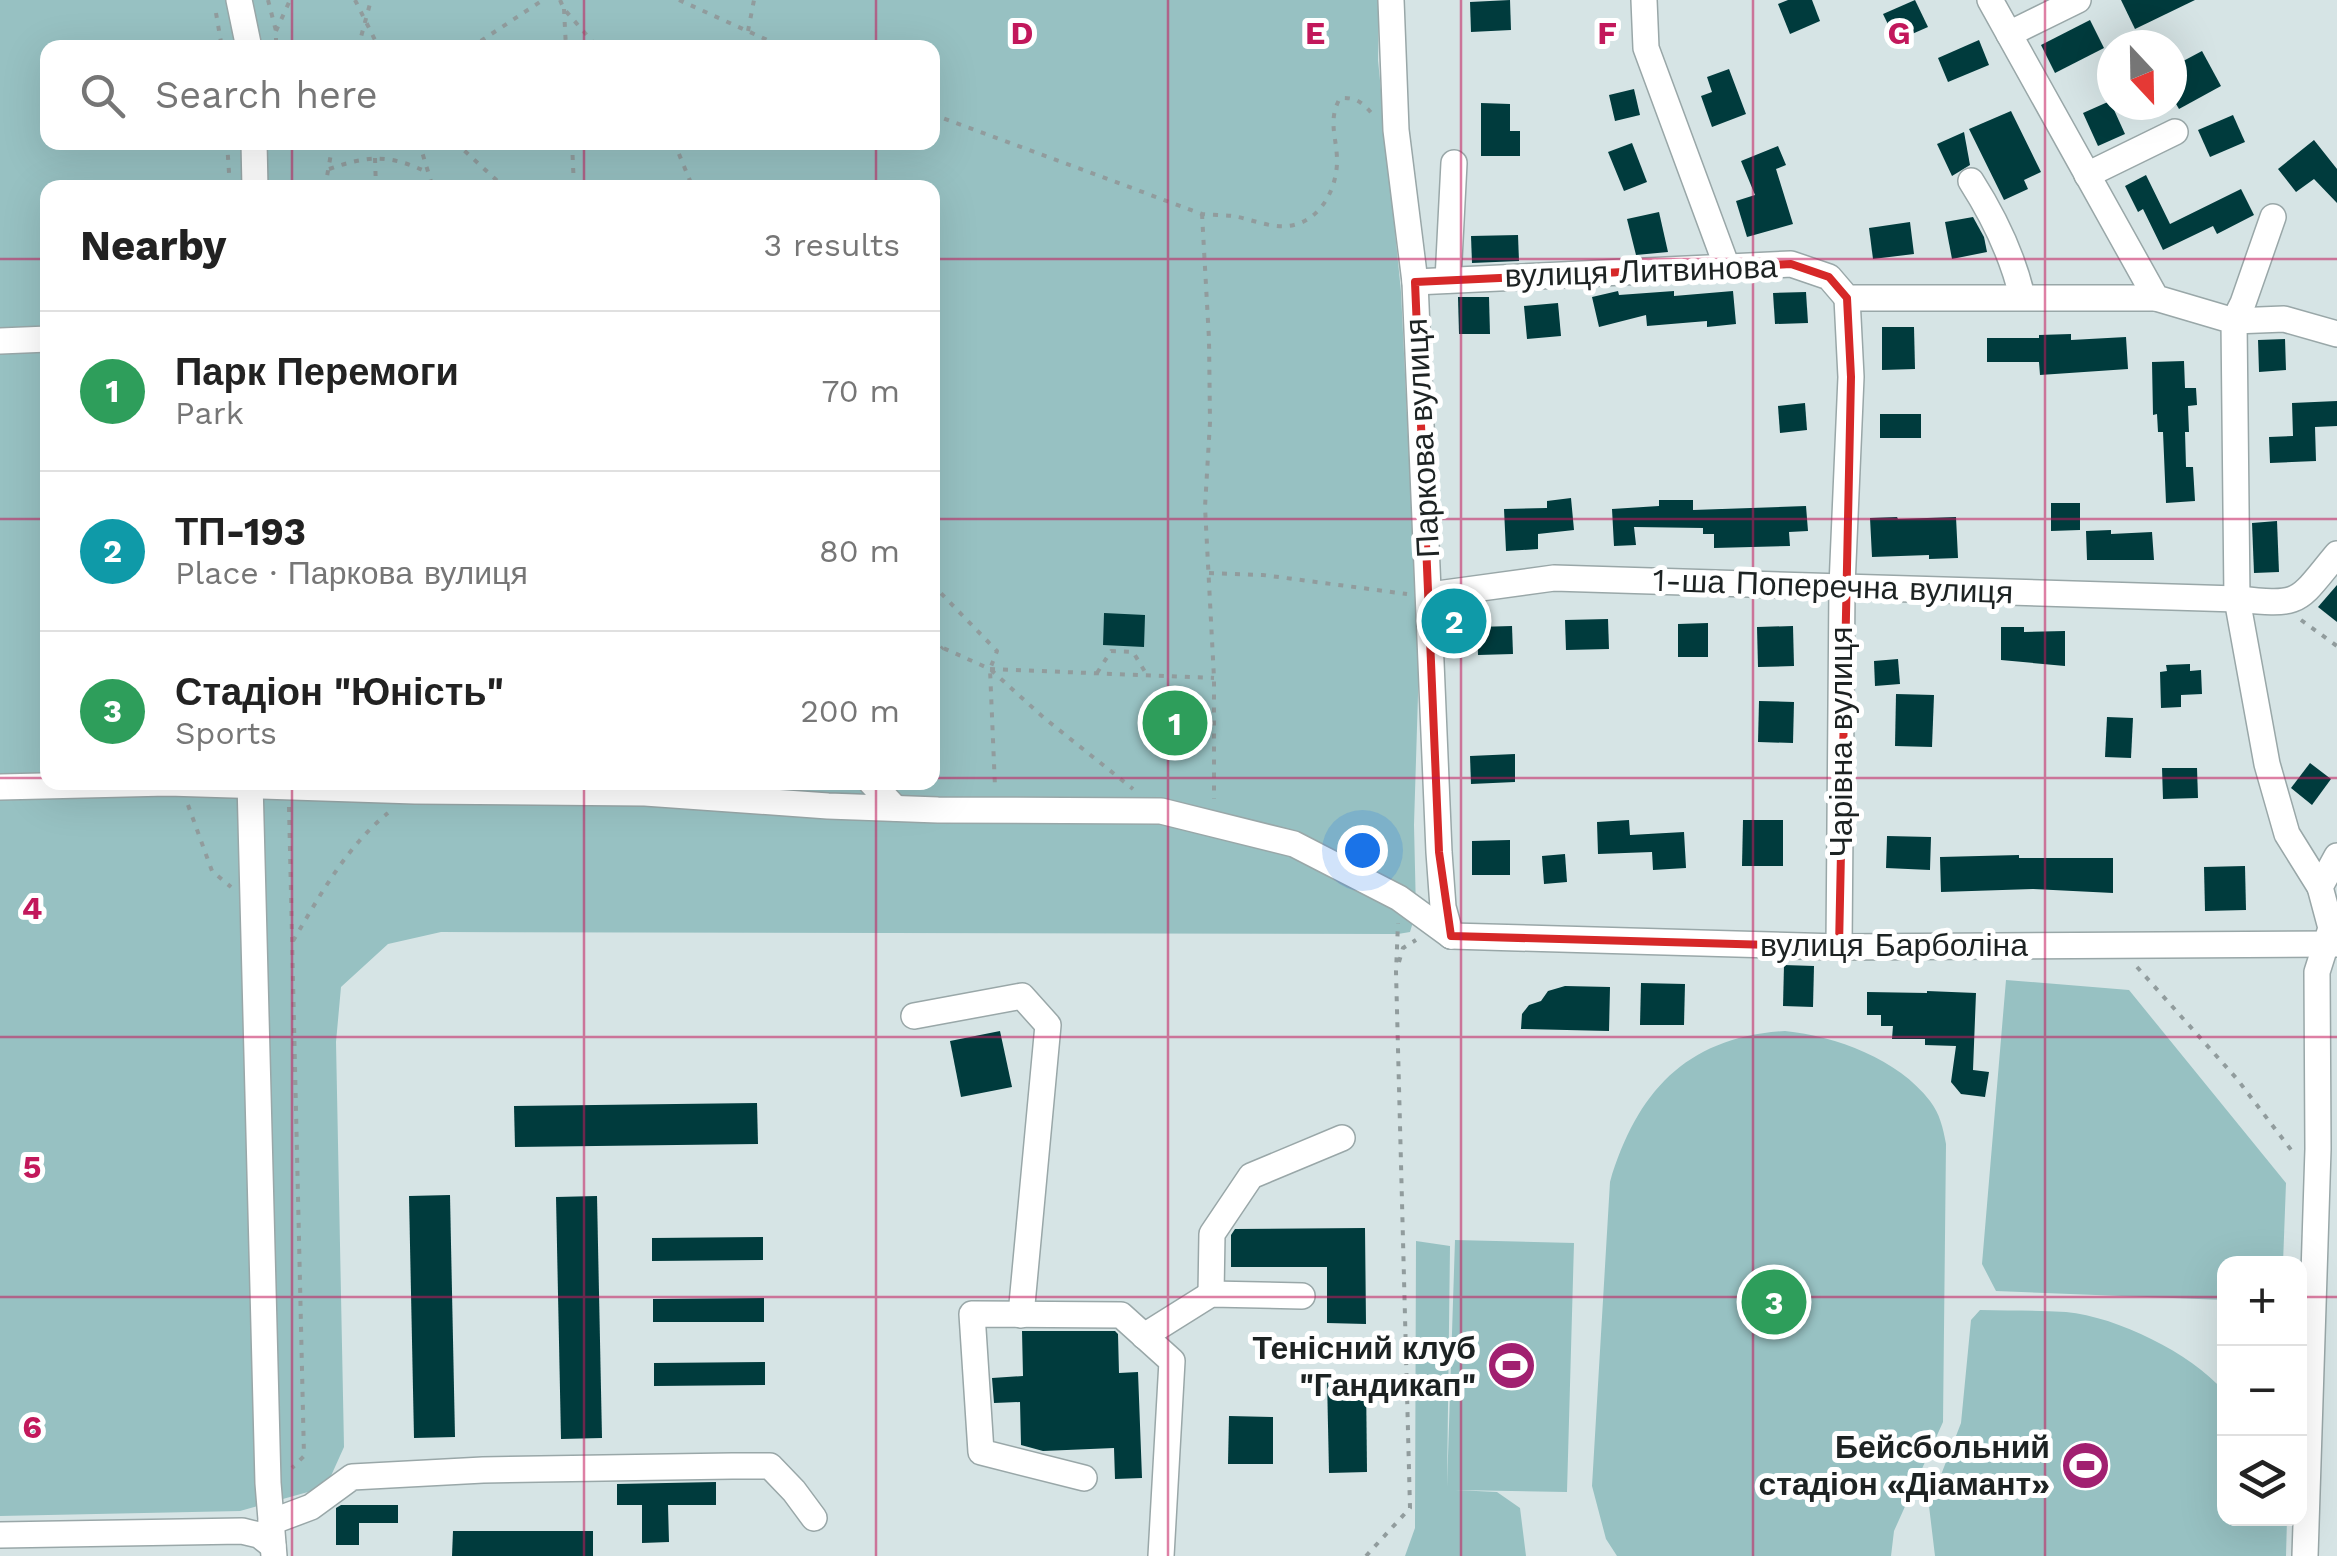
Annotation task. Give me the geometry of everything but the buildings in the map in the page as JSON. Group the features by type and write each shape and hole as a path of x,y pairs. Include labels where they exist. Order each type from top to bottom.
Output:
{"street":[{"path":"239,0 247,40"},
{"name":"Паркова вулиця","path":"1391,0 1397,144 1415,282 1439,852 1443,907 1450,936"},
{"path":"1644,0 1646,48 1727,267"},
{"path":"1990,0 2156,298"},
{"path":"2009,34 2078,0"},
{"path":"2087,176 2175,132"},
{"path":"254,150 255,180"},
{"path":"1448,280 1454,162"},
{"path":"1972,181 2016,268 2022,296"},
{"path":"2273,217 2234,321 2237,599 2267,764 2287,834 2320,887 2332,928 2331,944 2317,972 2327,1149 2316,1184 2325,1355 2306,1556"},
{"name":"вулиця Литвинова","path":"1415,282 1790,264 1829,277 1847,298"},
{"path":"1847,298 2156,298 2234,321 2284,319 2337,334"},
{"name":"Чарівна вулиця","path":"1839,947 1842,586 1851,377 1847,298"},
{"path":"0,340 40,339"},
{"path":"2278,603 2299,599 2337,554"},
{"name":"1-ша Поперечна вулиця","path":"1430,596 1554,578 2278,603"},
{"path":"0,786 40,785"},
{"path":"250,790 273,1541"},
{"path":"384,790 808,794 895,808 1161,811 1294,844 1399,898 1450,936"},
{"path":"878,790 895,808"},
{"path":"2320,887 2337,856"},
{"name":"вулиця Барболіна","path":"1450,936 1839,947 2331,944"},
{"path":"914,1016 1022,996 1048,1025 1021,1314"},
{"path":"1211,1294 1212,1234 1251,1176 1342,1138"},
{"path":"1144,1336 1211,1294 1302,1296"},
{"path":"1084,1478 981,1452 972,1314 1121,1315 1172,1361 1161,1556"},
{"path":"273,1541 352,1477 770,1466 814,1518"},
{"path":"17,1542 242,1531 273,1541"}],"path":[{"path":"214,0 221,40"},
{"path":"268,0 276,40"},
{"path":"276,31 290,0"},
{"path":"355,0 375,40"},
{"path":"360,40 371,0"},
{"path":"482,40 544,0"},
{"path":"560,0 591,40"},
{"path":"679,0 768,40"},
{"path":"748,31 754,0"},
{"path":"564,9 566,40"},
{"path":"940,117 1202,214 1235,216 1268,225 1294,225 1312,216 1326,201 1337,164 1331,126 1340,98 1363,103 1377,121"},
{"path":"228,150 230,180"},
{"path":"327,180 333,150"},
{"path":"421,150 431,180"},
{"path":"464,150 497,180"},
{"path":"572,150 574,180"},
{"path":"677,150 690,180"},
{"path":"329,169 361,158 384,157 429,173"},
{"path":"375,158 376,180"},
{"path":"1202,214 1209,339 1206,507 1214,678 1214,824"},
{"path":"1209,573 1264,575 1430,596"},
{"path":"940,592 997,651 990,669 996,810"},
{"path":"2278,603 2337,646"},
{"path":"942,648 990,669 1043,717 1161,811"},
{"path":"1098,673 1111,652 1133,652 1147,675"},
{"path":"990,669 1214,678"},
{"path":"174,790 190,808 212,872 251,903"},
{"path":"289,790 304,1456"},
{"path":"293,942 325,888 368,829 415,791"},
{"path":"1366,1556 1410,1508 1396,972 1399,898"},
{"path":"1396,972 1403,948 1410,942 1427,936 1450,936"},
{"path":"2117,945 2237,1079 2316,1184"}],"highlighted area":[{"path":"1791,264 1829,277 1847,298 1851,377 1839,947 1451,936 1439,852 1415,282"}],"shaded area":[{"path":"0,0 1379,0 1378,60 1401,292 1419,663 1414,825 1416,912 1410,932 441,932 388,944 341,987 336,1042 344,1447 326,1487 240,1511 0,1516"},
{"path":"2006,980 2129,990 2286,1183 2283,1256 2217,1256 2217,1300 1996,1291 1982,1264"},
{"path":"1785,1031 1845,1044 1884,1062 1917,1086 1939,1116 1946,1144 1943,1422 1894,1531 1891,1556 1617,1556 1606,1539 1592,1486 1610,1182 1635,1121 1671,1075 1720,1044"},
{"name":"Тенісний клуб \"Гандикап\"","path":"1455,1240 1574,1243 1567,1492 1455,1490 1497,1492 1520,1508 1526,1556 1405,1556 1415,1528 1416,1241 1450,1246 1447,1487"},
{"name":"Бейсбольний стадіон «Діамант»","path":"1980,1310 2086,1315 2130,1329 2192,1363 2217,1384 2217,1526 2287,1526 2286,1556 1935,1556 1929,1506 1961,1423 1971,1320"}],"place":[{"name":"ТП-193","path":"1454,621"},
{"name":"Парк Перемоги","path":"1175,723"},
{"name":"Стадіон \"Юність\"","path":"1774,1302"},
{"name":"Тенісний клуб \"Гандикап\"","path":"1511,1366"},
{"name":"Бейсбольний стадіон «Діамант»","path":"2085,1465"}]}
